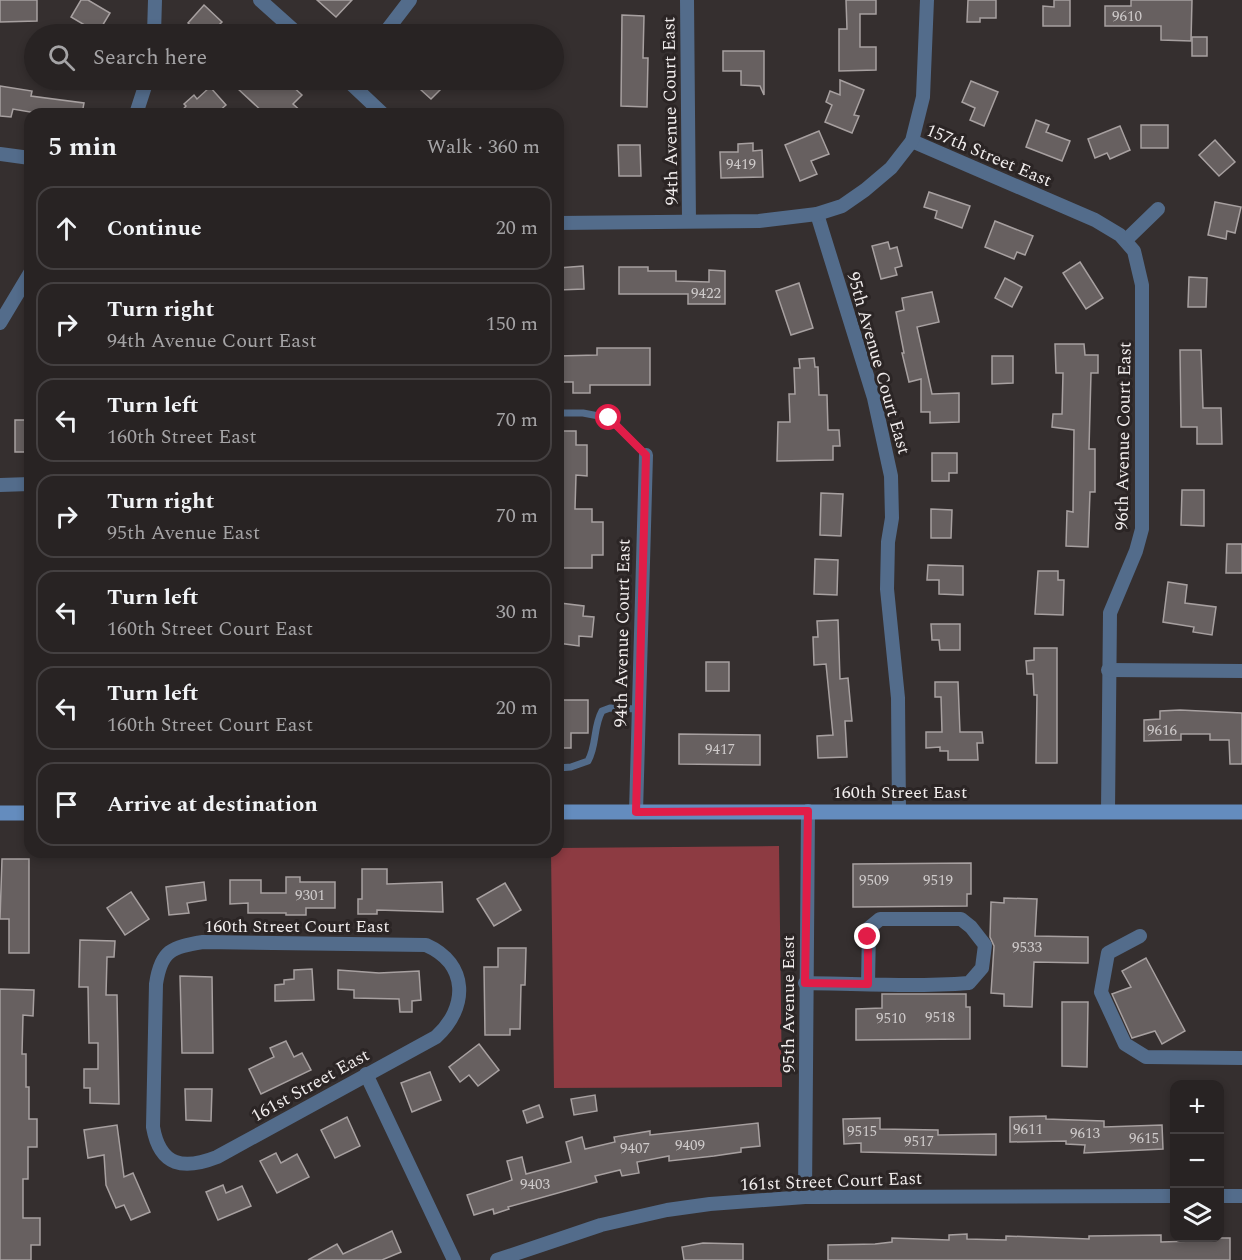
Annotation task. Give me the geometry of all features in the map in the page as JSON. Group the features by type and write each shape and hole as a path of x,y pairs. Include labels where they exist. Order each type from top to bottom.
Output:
{"main road":[{"name":"160th Street East","path":"564,813 1242,812"},
{"path":"0,813 24,813"}],"street":[{"path":"154,24 155,0"},
{"path":"260,0 286,24"},
{"path":"392,24 410,0"},
{"name":"94th Avenue Court East","path":"687,0 689,221"},
{"path":"912,141 923,96 927,0"},
{"path":"138,108 144,90"},
{"path":"358,90 377,108"},
{"name":"157th Street East","path":"564,223 759,221 817,214 842,206 866,190 896,163 912,141 1084,216 1126,240"},
{"path":"0,154 24,157"},
{"path":"1126,240 1158,209"},
{"name":"95th Avenue Court East","path":"817,214 865,366 891,476 892,518 888,542 887,589 898,698 898,812"},
{"name":"96th Avenue Court East","path":"1108,811 1110,614 1136,551 1143,520 1142,285 1139,263 1126,240"},
{"path":"0,322 24,283"},
{"name":"94th Avenue Court East","path":"636,812 646,455"},
{"path":"0,485 24,484"},
{"path":"1108,670 1242,671"},
{"name":"95th Avenue East","path":"805,1197 808,811"},
{"path":"805,983 868,984 969,983 982,968 985,945 971,927 961,920 880,919 869,928 868,984"},
{"path":"1140,936 1108,952 1101,992 1125,1044 1146,1057 1242,1058"},
{"name":"160th Street Court East","path":"175,1161 162,1153 156,1142 153,1127 156,984 159,968 169,950 176,946 203,942 426,945 442,952 454,969 459,995 454,1016"},
{"name":"161st Street East","path":"175,1161 184,1166 196,1165 217,1157 436,1037 450,1024 454,1016"},
{"path":"366,1074 454,1260"},
{"name":"161st Street Court East","path":"497,1260 562,1236 667,1210 805,1197 1170,1196"},
{"path":"1224,1196 1242,1196"}],"lane":[{"path":"564,413 583,413 609,418 646,455"},
{"path":"564,768 588,761 595,746 597,724 602,711 610,708 639,708"}],"shaded area":[{"path":"779,846 782,1087 554,1088 551,858 564,858 564,848"}],"building":[{"path":"0,0 37,0 37,21 0,22"},
{"path":"81,0 88,0 110,13 103,24 83,24 71,17"},
{"path":"317,0 352,0 336,17"},
{"path":"846,0 876,0 876,14 860,14 860,47 876,47 876,70 839,71 839,29 847,29"},
{"path":"968,0 996,0 996,18 980,18 980,22 967,22"},
{"path":"1054,0 1070,0 1070,26 1043,26 1043,6 1054,7"},
{"path":"1131,0 1192,0 1191,41 1161,40 1161,26 1105,26 1105,6 1131,6"},
{"path":"204,5 222,22 220,24 188,23"},
{"path":"622,15 644,16 643,58 648,58 647,107 621,106"},
{"path":"1192,37 1207,37 1207,56 1192,56"},
{"path":"723,51 764,51 764,95 760,86 741,85 741,71 723,71"},
{"path":"840,80 864,90 854,115 859,116 852,133 825,122 832,105 826,102 830,91 840,95"},
{"path":"971,81 998,92 984,126 970,120 975,108 962,102"},
{"path":"0,86 32,91 31,96 84,103 83,108 24,108 24,111 13,109 11,117 0,116"},
{"path":"207,90 213,90 226,105 223,108 184,108 186,106 184,104 194,95 197,99"},
{"path":"239,90 297,90 302,95 293,104 297,108 259,108"},
{"path":"421,90 440,90 431,99"},
{"path":"1036,120 1049,125 1046,132 1070,141 1062,161 1026,147"},
{"path":"1141,125 1168,125 1168,148 1141,148"},
{"path":"1120,126 1130,150 1110,159 1107,153 1095,158 1088,139"},
{"path":"819,131 829,154 811,161 817,174 800,181 785,145"},
{"path":"1215,140 1235,162 1219,176 1199,155"},
{"path":"753,143 753,151 762,150 763,177 721,178 720,152 738,152 738,144"},
{"path":"618,145 640,145 641,176 619,176"},
{"path":"929,192 970,206 962,228 935,218 937,211 924,207"},
{"path":"1215,202 1241,207 1235,233 1227,231 1226,239 1208,235"},
{"path":"995,221 1033,236 1025,255 1017,252 1014,259 985,247"},
{"path":"888,242 890,249 897,247 902,266 895,268 897,275 881,279 872,246"},
{"path":"1080,262 1103,298 1086,309 1063,273"},
{"path":"583,266 584,289 564,290 564,268"},
{"path":"619,267 648,267 648,271 676,271 676,281 709,282 709,270 725,271 725,304 688,304 688,294 619,294"},
{"path":"1189,277 1207,278 1206,307 1188,307"},
{"path":"1005,278 1022,287 1012,307 995,298"},
{"path":"799,283 813,328 791,335 776,291"},
{"path":"932,292 939,322 917,327 932,394 959,393 959,422 930,423 930,412 921,412 921,379 909,382 902,353 904,353 896,312 904,310 902,298"},
{"path":"1055,344 1084,344 1085,355 1098,355 1098,373 1091,373 1089,449 1095,449 1095,492 1090,492 1088,547 1066,546 1067,511 1073,512 1074,430 1052,427 1053,414 1062,414 1063,373 1056,373"},
{"path":"597,348 650,348 650,385 590,385 590,393 573,393 573,382 564,382 564,356 597,355"},
{"path":"1180,350 1201,350 1203,408 1221,408 1222,444 1197,444 1197,427 1181,427"},
{"path":"992,356 1013,356 1013,383 992,384"},
{"path":"814,358 815,367 818,367 819,395 827,395 828,430 839,430 840,446 833,446 833,460 777,461 778,422 790,422 789,394 795,394 794,368 800,368 799,359"},
{"path":"15,420 24,420 24,452 15,452"},
{"path":"564,431 576,431 576,445 587,445 587,476 576,475 575,509 592,509 592,522 603,522 603,555 592,555 592,568 564,568"},
{"path":"932,453 957,453 957,473 949,473 949,481 932,481"},
{"path":"1182,490 1204,490 1204,526 1181,525"},
{"path":"821,493 843,494 841,536 820,535"},
{"path":"931,509 952,510 951,538 931,538"},
{"path":"1227,544 1242,544 1242,573 1226,573"},
{"path":"815,559 838,560 837,595 814,594"},
{"path":"928,565 963,566 963,595 939,594 939,580 927,580"},
{"path":"1038,571 1058,571 1058,580 1064,580 1063,615 1035,614"},
{"path":"1168,582 1187,585 1185,603 1216,607 1212,635 1193,632 1194,627 1163,622"},
{"path":"564,604 584,606 583,616 594,617 592,637 579,636 579,646 564,644"},
{"path":"838,620 840,679 848,678 852,721 845,721 847,757 818,758 817,736 833,735 826,664 814,665 813,637 818,637 817,621"},
{"path":"931,624 960,624 960,650 940,650 939,640 932,640"},
{"path":"1034,648 1057,648 1057,763 1036,763 1037,695 1034,695 1033,674 1027,674 1026,661 1034,660"},
{"path":"706,662 729,662 729,691 706,691"},
{"path":"935,682 958,682 960,732 982,732 983,743 977,743 978,760 948,760 948,751 940,751 940,747 926,748 926,732 942,732 941,697 935,697"},
{"path":"564,700 588,700 588,733 571,733 571,748 564,748"},
{"path":"1160,711 1242,713 1242,764 1230,764 1229,740 1210,740 1210,734 1181,734 1181,740 1144,741 1144,720 1160,719"},
{"path":"679,734 760,735 760,765 679,764"},
{"path":"2,859 29,859 29,953 9,953 9,919 0,919"},
{"path":"971,863 971,894 967,894 967,906 853,907 853,864"},
{"path":"362,869 387,869 387,884 442,882 443,912 377,910 377,914 358,914 358,899 362,899"},
{"path":"286,877 300,877 300,882 335,882 335,908 306,908 306,915 286,915 286,913 248,913 248,903 230,904 230,880 261,880 261,893 286,893"},
{"path":"204,882 206,900 187,903 189,913 169,915 166,887"},
{"path":"505,883 521,910 494,926 477,899"},
{"path":"131,892 149,919 125,935 107,908"},
{"path":"1004,898 1037,899 1035,936 1088,937 1088,963 1034,962 1032,1007 1004,1006 1004,994 991,993 994,946 990,937 991,902 1004,903"},
{"path":"80,940 115,941 114,957 107,957 106,995 117,995 119,1104 90,1103 90,1088 84,1088 84,1069 98,1069 98,1043 89,1043 88,987 79,987"},
{"path":"498,948 526,948 525,985 521,985 520,1029 510,1029 510,1035 485,1035 484,967 498,967"},
{"path":"1146,958 1185,1031 1162,1044 1155,1031 1132,1038 1112,994 1131,987 1122,971"},
{"path":"312,969 314,1000 275,1001 275,985 284,984 284,980 294,979 294,970"},
{"path":"338,970 379,973 419,971 421,1000 412,1001 412,1012 400,1012 399,999 354,998 354,990 338,989"},
{"path":"180,976 212,977 213,1053 182,1053"},
{"path":"0,989 34,990 33,1016 23,1015 22,1054 26,1054 29,1119 37,1119 37,1147 28,1147 28,1179 23,1179 23,1218 40,1218 40,1245 31,1245 31,1260 0,1260"},
{"path":"882,994 966,994 966,1007 970,1007 970,1039 856,1040 856,1009 882,1008"},
{"path":"1062,1002 1088,1002 1087,1067 1062,1066"},
{"path":"286,1041 294,1057 302,1053 311,1070 261,1094 249,1069 274,1057 270,1048"},
{"path":"479,1044 499,1070 478,1086 469,1075 460,1082 449,1067"},
{"path":"430,1072 441,1100 412,1112 401,1083"},
{"path":"185,1089 212,1089 211,1121 186,1120"},
{"path":"595,1095 597,1111 574,1115 571,1099"},
{"path":"539,1105 543,1117 527,1123 523,1111"},
{"path":"1046,1116 1046,1119 1104,1121 1104,1127 1162,1125 1163,1149 1084,1153 1085,1145 1066,1144 1066,1141 1010,1142 1010,1117"},
{"path":"347,1117 360,1146 335,1158 321,1130"},
{"path":"880,1118 880,1129 938,1130 938,1135 996,1134 996,1155 861,1152 861,1143 844,1144 843,1119"},
{"path":"758,1123 760,1146 741,1148 741,1152 714,1156 669,1161 669,1156 637,1162 639,1173 622,1176 620,1170 595,1176 597,1182 508,1207 509,1209 494,1214 493,1209 474,1215 467,1195 512,1180 507,1161 522,1157 526,1174 571,1162 566,1142 582,1137 585,1149 615,1142 614,1137 650,1131 650,1135"},
{"path":"117,1125 124,1177 133,1173 150,1212 131,1220 124,1205 116,1208 106,1185 104,1155 88,1158 84,1130"},
{"path":"276,1153 281,1163 297,1154 309,1177 277,1193 260,1161"},
{"path":"223,1185 226,1193 242,1186 251,1206 218,1220 206,1192"},
{"path":"392,1231 401,1252 382,1260 308,1260 337,1244 343,1254"},
{"path":"967,1234 967,1239 1006,1240 1006,1236 1089,1239 1089,1236 1161,1235 1161,1242 1224,1242 1224,1238 1230,1238 1230,1260 828,1260 828,1245 875,1244 892,1242 892,1238 949,1240 949,1235"},
{"path":"703,1243 743,1244 743,1260 684,1260 682,1247"}],"route":[{"path":"609,418 646,455 636,812 808,811 805,983 868,984 868,937"}]}
